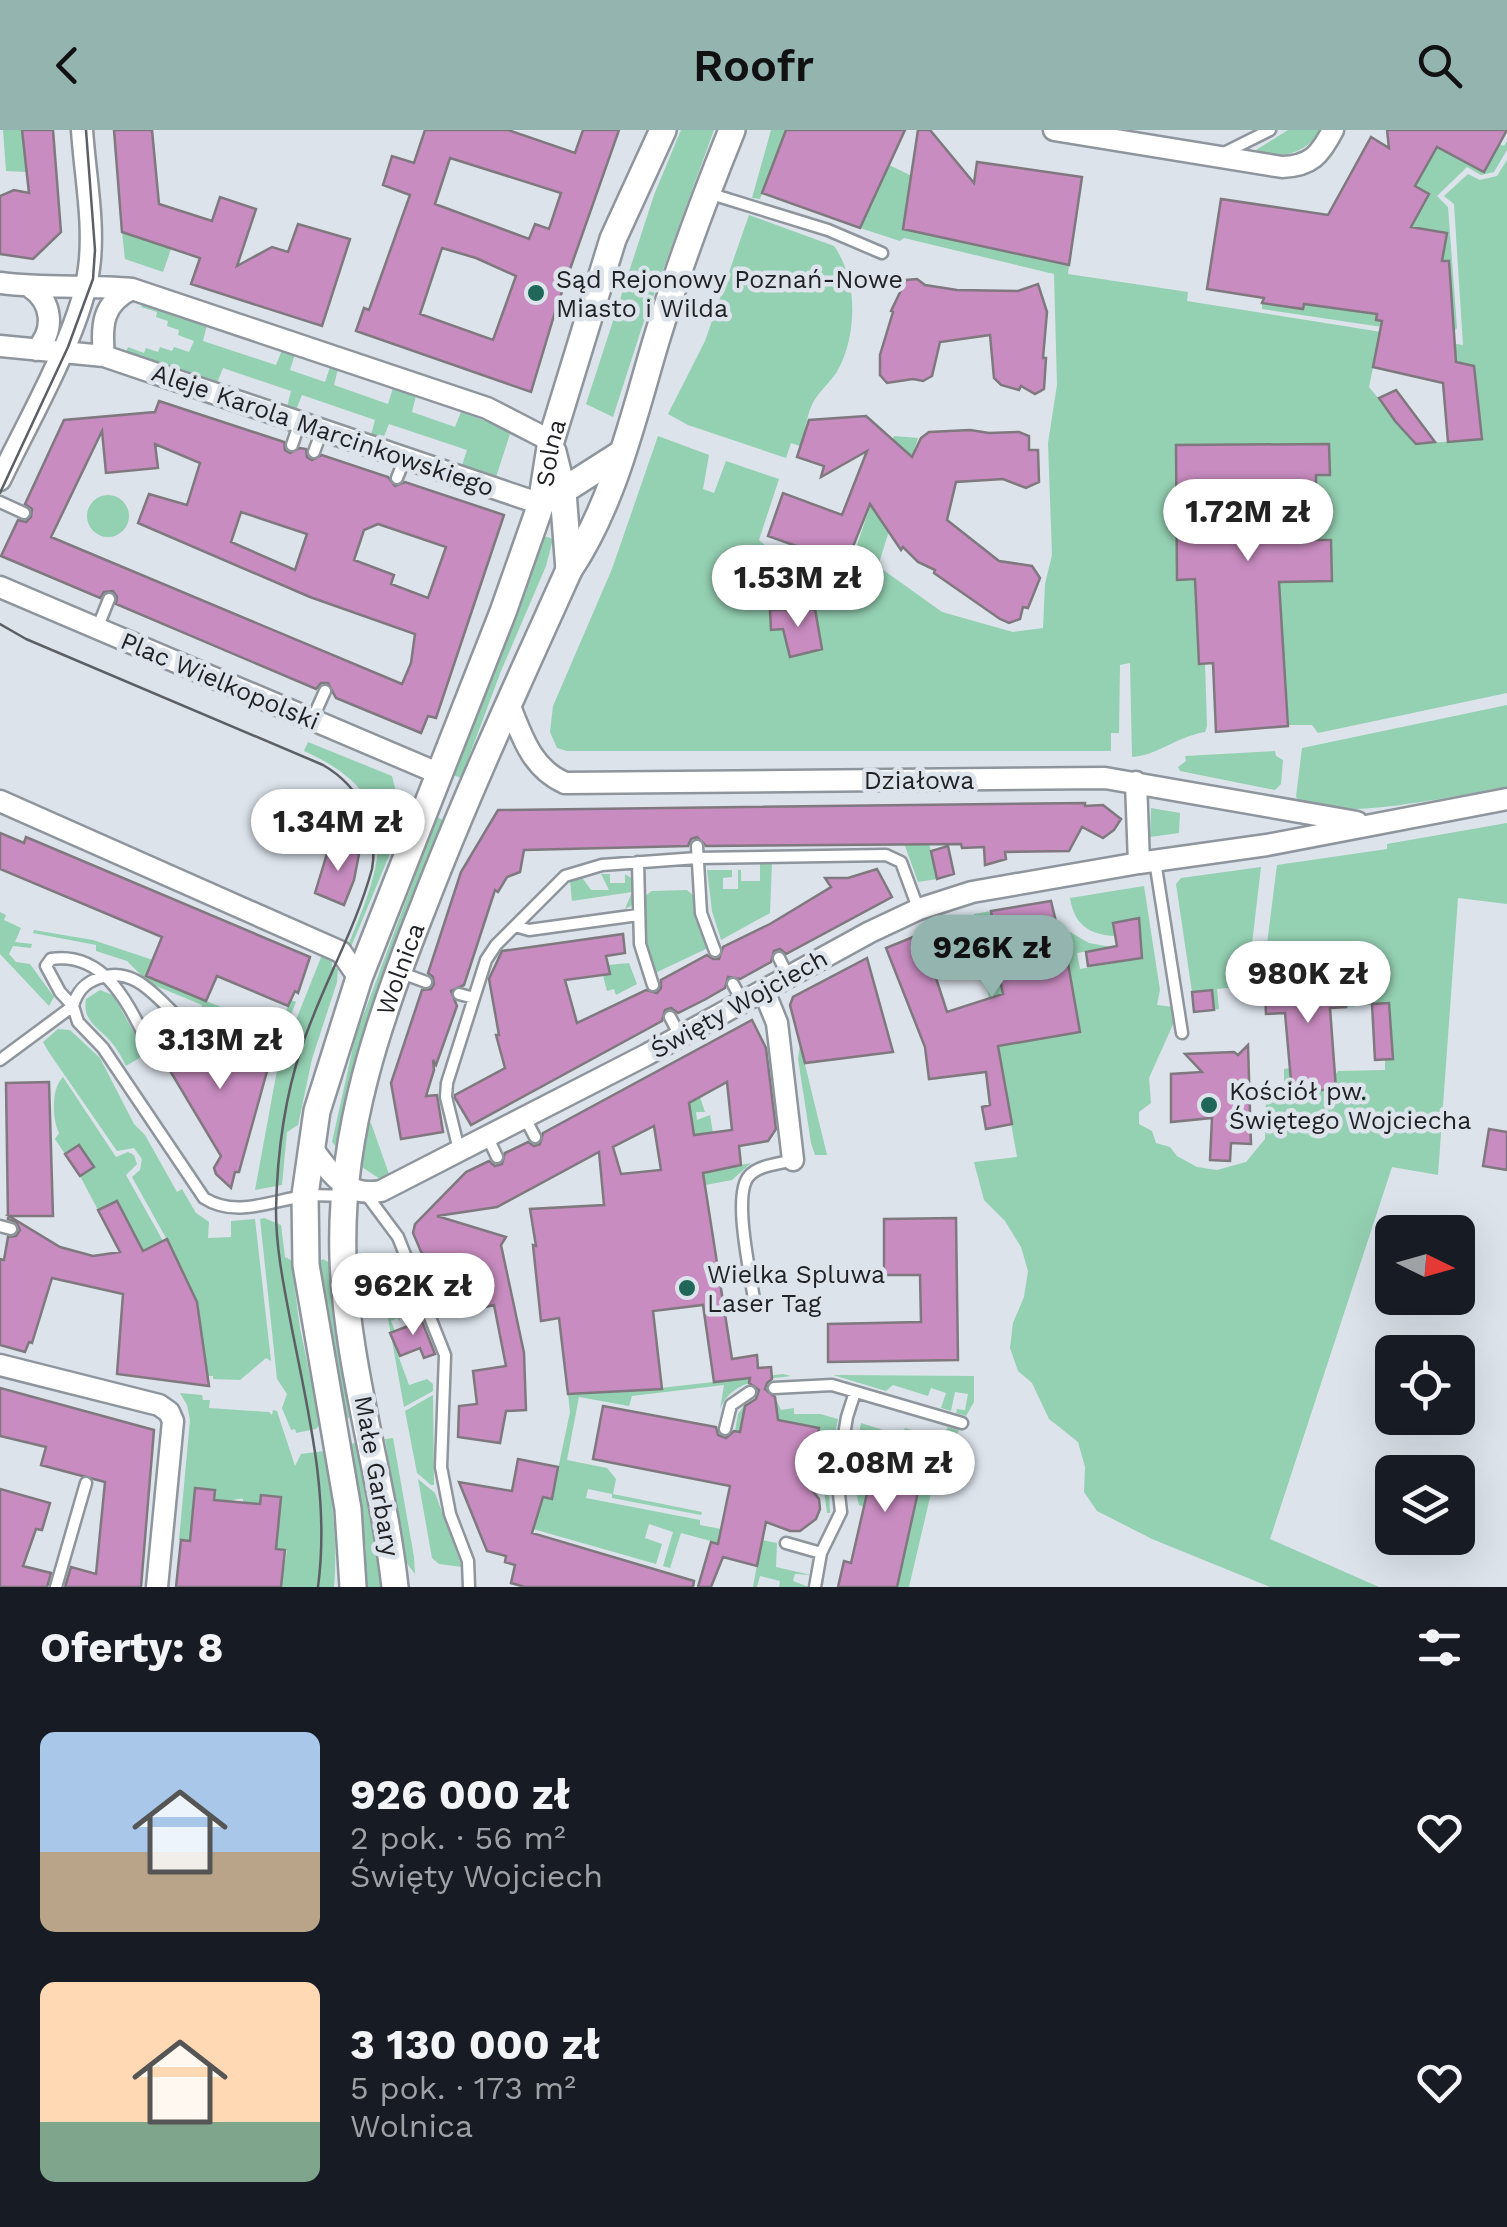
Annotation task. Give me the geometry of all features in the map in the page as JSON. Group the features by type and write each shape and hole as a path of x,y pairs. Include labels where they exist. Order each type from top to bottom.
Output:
{"street":[{"path":"0,480 61,352 86,285 90,250 82,130"},
{"name":"Solna","path":"551,441 613,239 663,130"},
{"path":"509,704 569,570 591,537 612,485 707,192 732,130"},
{"path":"1054,130 1282,168 1303,167 1319,156 1333,130"},
{"path":"0,283 132,289 487,408 551,441 552,498 569,570"},
{"path":"30,287 41,296 49,318 47,334 36,350"},
{"path":"104,356 104,314 121,294 132,289"},
{"name":"Aleje Karola Marcinkowskiego","path":"0,346 104,356 405,456 552,498"},
{"path":"552,498 619,455"},
{"name":"Solna","path":"440,774 552,498"},
{"name":"Plac Wielkopolski","path":"0,587 440,774"},
{"name":"Wolnica","path":"352,1192 365,1072 397,972 468,790 509,704"},
{"name":"Działowa","path":"509,704 532,757 549,776 565,783 1105,778 1369,824"},
{"name":"Wolnica","path":"305,1196 310,1145 328,1069 359,978 440,774"},
{"path":"1136,782 1147,862"},
{"name":"Święty Wojciech","path":"352,1192 381,1191 459,1151 492,1147 530,1128 573,1086 648,1060 676,1027 743,1003 764,991 784,968 919,909 972,892 1267,845 1507,799"},
{"path":"0,801 341,952 359,978"},
{"path":"764,991 776,1024 793,1160"},
{"path":"310,1145 352,1192"},
{"name":"Małe Garbary","path":"352,1192 342,1260 346,1302 388,1527 395,1587"},
{"name":"Małe Garbary","path":"305,1196 308,1280 348,1509 354,1587"},
{"path":"0,1366 57,1371 159,1405 169,1412 173,1422 157,1587"}],"lane":[{"path":"1218,156 1270,130"},
{"path":"707,192 828,230 882,252"},
{"path":"292,445 300,420"},
{"path":"314,452 323,428"},
{"path":"397,478 405,456"},
{"path":"0,502 24,512"},
{"path":"97,629 109,599"},
{"path":"312,720 324,691"},
{"path":"698,852 701,912 715,951"},
{"path":"459,1151 446,1097 447,1083 486,960 514,926 566,876 602,865 698,852 894,857 901,862 919,909"},
{"path":"638,862 642,960 653,985"},
{"path":"1147,862 1182,1033"},
{"path":"514,926 529,930 638,914"},
{"path":"152,1051 121,991 82,962 50,960 46,966 49,975 73,1006 78,1022 104,1048 204,1198 224,1208 352,1192 398,1237 445,1355 441,1468 450,1514 468,1561 469,1587"},
{"path":"397,972 426,982"},
{"path":"0,1060 73,1006 82,987 104,976 128,976 198,1032 246,1047"},
{"path":"732,984 743,1003"},
{"path":"460,994 474,998"},
{"path":"754,1300 742,1212 744,1184 754,1171 793,1160"},
{"path":"774,1388 832,1385 962,1423"},
{"path":"726,1429 732,1406 750,1392"},
{"path":"816,1587 821,1552 841,1512 837,1476 855,1392"},
{"path":"56,1587 86,1483"},
{"path":"786,1543 821,1552"}],"green space":[{"path":"3,130 22,130 26,172 6,171"},
{"path":"681,130 714,130 613,417 586,404 654,195"},
{"path":"771,130 786,130 760,199 752,198"},
{"path":"1288,130 1322,130 1292,153 1275,155 1256,150"},
{"path":"1507,141 1507,150 1494,172 1481,175 1467,167 1437,196 1448,207 1457,328 1449,337 1262,309 1262,303 1303,309 1304,304 1377,314 1377,320 1453,332 1450,278 1440,276 1447,233 1403,226 1413,208 1419,212 1429,194 1415,186 1437,147 1483,172 1499,144 1504,146"},
{"path":"1507,160 1507,693 1318,733 1312,725 1289,725 1278,575 1205,663 1205,732 1141,756 1132,757 1130,663 1120,665 1119,733 1111,733 1111,751 557,748 550,732 553,706 612,569 658,436 709,455 703,489 714,493 726,461 779,479 759,540 766,546 842,574 854,549 942,612 1013,632 1043,628 1045,584 1052,555 1048,443 1057,385 1054,274 904,238 900,241 860,228 889,165 912,176 903,229 1005,251 1036,210 1030,257 1069,265 1068,274 1188,292 1187,301 1463,345 1454,204 1444,196 1468,174 1480,180 1497,176","holes":["1378,344 1474,366 1482,439 1416,444 1369,387"]},
{"path":"749,215 834,246 851,290 852,323 845,354 836,373 813,402 800,446 791,443 786,458 688,425 668,414 705,341"},
{"path":"122,232 171,249 163,272 125,259"},
{"path":"143,303 207,325 203,341 276,365 282,350 295,354 290,370 325,382 330,367 338,369 334,385 388,404 393,388 416,396 412,412 455,427 461,412 494,424 510,434 496,477 462,465 467,450 389,424 383,439 371,435 375,420 302,395 296,410 287,407 291,391 223,368 217,383 126,352 128,347 144,353 146,348 158,352 160,347 172,351 174,347 189,352 194,341 178,335 179,330 156,317 157,312 141,307"},
{"path":"894,436 918,438 879,563 856,548"},
{"path":"108,495 123,501 129,516 123,531 108,537 93,531 87,516 93,501"},
{"path":"544,536 553,539 546,566 461,778 453,775 518,614"},
{"path":"1507,705 1507,787 1364,809 1311,805 1296,797 1302,748"},
{"path":"308,742 392,776 399,804 409,808 351,947 349,943 371,884 378,833 372,810 359,788 337,769 304,751"},
{"path":"1275,751 1283,760 1281,784 1275,790 1180,771 1178,767 1186,761 1185,756"},
{"path":"1151,808 1180,813 1179,833 1150,837"},
{"path":"437,817 445,821 363,1036 349,1084 338,1149 332,1142 355,1038"},
{"path":"1507,823 1507,904 1458,898 1438,1175 1392,1167 1270,1539 1379,1587 1270,1587 1152,1539 1097,1511 1084,1492 1085,1467 1078,1442 1049,1419 1032,1383 1018,1371 1010,1348 1028,1271 1021,1247 1005,1221 984,1200 974,1162 1017,1157 974,914 991,911 1011,1043 1070,932 1089,943 1111,947 1077,953 1080,969 1142,958 1139,919 1113,923 1115,936 1098,933 1079,921 1070,898 1144,886 1160,990 1157,1005 1174,1007 1175,1020 1149,1078 1151,1103 1139,1112 1139,1124 1152,1131 1156,1143 1170,1147 1177,1156 1197,1167 1217,1170 1246,1162 1265,1139 1266,1097 1284,1096 1284,1069 1290,1068 1292,1092 1335,1090 1338,1071 1385,1070 1385,1059 1393,1058 1389,1003 1346,1007 1345,990 1318,991 1316,956 1289,958 1291,989 1261,991 1277,865 1387,849 1387,844"},
{"path":"904,843 929,843 937,879 918,882"},
{"path":"760,862 772,862 770,913 721,940 712,911 707,870 732,870 732,877 723,878 723,889 738,889 738,870 741,881 760,881"},
{"path":"1261,867 1247,986 1217,989 1219,1009 1214,1010 1212,990 1192,992 1176,884 1181,878"},
{"path":"601,874 610,874 610,883 625,883 625,874 631,878 635,896 631,906 625,909 632,892 572,901 570,881 581,876 591,890 609,890"},
{"path":"687,890 695,897 696,914 708,948 653,974 644,945 646,895 652,891"},
{"path":"0,912 6,915 4,920 21,928 15,942 32,944 31,948 13,946 9,954 16,962 30,964 54,997 49,1006 0,954"},
{"path":"34,930 93,940 153,960 147,977 278,1030 291,1000 296,1002 281,1040 268,1037 270,1030 253,1029 248,1038 200,1024 202,1005 149,983 127,961 96,951 96,945 33,933"},
{"path":"324,950 332,956 332,967 338,969 337,982 312,1059 298,1125 287,1132 282,1185 255,1190 278,1065"},
{"path":"629,963 637,984 616,995 614,989 607,991 603,975 609,974 608,965"},
{"path":"100,990 113,995 146,1054 126,1066 87,1013 86,999"},
{"path":"58,1029 70,1030 100,1058 134,1124 145,1135 177,1192 182,1189 196,1213 209,1222 208,1238 231,1237 231,1221 255,1219 271,1361 266,1358 240,1380 208,1376 197,1302 132,1177 140,1170 142,1159 134,1148 117,1151 48,1051 43,1042"},
{"path":"800,1044 827,1155 815,1155 811,1143 798,1059"},
{"path":"63,1077 116,1157 128,1152 134,1155 137,1164 126,1175 163,1241 143,1251 117,1202 98,1210 80,1176 93,1167 79,1145 65,1154 55,1139 59,1133 55,1096"},
{"path":"700,1097 705,1112 696,1112 697,1120 710,1115 713,1133 695,1174 751,1163 732,1180 684,1189 690,1101"},
{"path":"367,1122 371,1123 389,1174 380,1179 362,1167"},
{"path":"260,1219 281,1225 285,1257 291,1260 320,1424 316,1429 296,1433 282,1408 287,1394 277,1379"},
{"path":"390,1258 402,1269 389,1294 401,1322 397,1318 391,1321 395,1331 391,1336 385,1302"},
{"path":"323,1259 330,1263 356,1416 344,1419 317,1263"},
{"path":"391,1337 409,1385 427,1379 433,1384 433,1391 404,1407"},
{"path":"833,1375 974,1376 974,1402 966,1416 956,1413 957,1409 965,1410 968,1394 955,1392 951,1411 941,1408 946,1393 931,1388 928,1396 893,1385 886,1391"},
{"path":"791,1376 741,1386 720,1409 724,1385 632,1396 629,1406 579,1397 567,1460 607,1468 616,1479 613,1494 702,1512 701,1515 612,1498 612,1494 588,1489 586,1498 700,1520 700,1525 721,1532 777,1543 776,1567 811,1575 795,1574 793,1581 809,1587 779,1587 780,1581 760,1576 757,1587 753,1587 759,1554 681,1533 670,1568 663,1566 673,1532 649,1524 645,1538 662,1544 656,1564 533,1529 543,1497 552,1498 570,1412 568,1394"},
{"path":"180,1393 202,1395 203,1400 210,1400 209,1408 272,1415 273,1410 277,1411 295,1466 301,1454 324,1451 333,1519 334,1587 281,1587 287,1550 276,1550 280,1497 262,1495 260,1505 243,1503 243,1499 221,1502 195,1489 190,1543 179,1540 190,1420"},
{"path":"433,1395 431,1485 417,1473 405,1411"},
{"path":"775,1397 781,1410 794,1408 794,1414 838,1419 828,1471 830,1513 824,1491 810,1476 784,1421 744,1413 740,1432 735,1431 738,1414 745,1404"},
{"path":"861,1423 902,1436 905,1428 940,1439 948,1427 959,1430 935,1476 909,1587 897,1587 927,1451 867,1438 860,1468 872,1472 864,1507 859,1505 851,1473"},
{"path":"393,1438 415,1574 406,1562 385,1439"},
{"path":"361,1442 384,1587 366,1587 366,1549 349,1444"},
{"path":"418,1479 435,1493 462,1567 439,1564 432,1558"}],"building":[{"path":"22,130 53,130 61,232 33,259 0,254 0,196 14,190 29,193"},
{"path":"114,130 152,130 159,204 212,221 220,197 256,209 237,266 272,247 288,252 298,224 350,239 322,326 191,284 200,258 122,232"},
{"name":"Sąd Rejonowy Poznań-Nowe Miasto i Wilda","path":"425,130 508,130 575,153 583,130 619,130 531,392 356,331 364,308 369,310 410,195 383,185 392,156 414,163","holes":["450,158 561,193 549,229 535,224 529,239 435,204","442,248 516,276 493,340 420,314"]},
{"path":"786,130 905,130 860,228 762,193"},
{"path":"918,130 930,130 974,183 977,162 1082,177 1069,265 903,229"},
{"path":"1387,130 1507,130 1484,172 1437,147 1415,186 1429,194 1411,227 1447,233 1442,261 1449,261 1456,362 1474,366 1482,439 1448,442 1443,383 1373,367 1382,321 1376,320 1377,314 1304,304 1303,309 1262,303 1264,298 1207,289 1221,199 1328,215 1371,137 1389,148"},
{"path":"917,279 925,285 957,290 1018,291 1038,284 1047,312 1044,389 1035,394 1021,386 1019,390 1001,385 994,378 990,335 940,342 932,376 923,381 887,383 880,375 880,355 891,311 906,280"},
{"path":"1396,390 1435,442 1416,444 1395,421 1379,398"},
{"path":"159,401 284,442 290,453 306,449 312,460 322,455 388,477 395,486 405,482 504,515 436,718 428,716 421,733 336,698 328,683 321,683 316,689 116,604 113,591 104,592 100,598 1,556 18,520 26,522 31,517 32,509 25,504 64,420 155,412","holes":["102,431 106,473 158,468 155,444 200,463 187,505 149,494 138,523 310,597 415,634 411,663 402,684 51,537","241,512 307,534 295,570 231,542","378,524 446,547 428,598 391,584 394,575 354,560 364,530"]},
{"path":"866,416 912,457 921,438 929,432 970,430 1029,436 1029,450 1038,450 1039,482 1026,488 1003,479 956,482 947,520 999,561 1032,566 1040,578 1020,619 1009,623 1000,619 935,570 918,562 903,547 901,550 870,504 842,574 822,567 827,557 768,536 783,493 842,515 867,451 821,477 824,466 797,457 809,420"},
{"path":"1329,444 1330,475 1316,475 1316,540 1331,540 1332,581 1279,582 1288,726 1216,732 1213,663 1199,664 1195,579 1177,580 1176,445"},
{"path":"815,609 822,649 790,657 783,629 771,630 770,610"},
{"path":"1103,805 1121,819 1114,830 1103,838 1082,827 1069,851 1005,852 1006,859 985,865 984,847 962,848 961,844 706,846 697,837 688,846 524,850 520,872 507,877 498,892 495,890 464,985 451,991 457,1006 436,1065 433,1060 426,1096 437,1095 443,1132 401,1139 391,1083 422,990 431,989 434,984 428,973 461,872 498,810"},
{"path":"0,833 24,843 26,837 310,957 298,993 295,991 288,1006 217,976 206,1001 146,976 162,937 0,869"},
{"path":"330,844 359,854 344,905 315,893"},
{"path":"948,846 954,874 937,879 931,851"},
{"path":"877,869 892,897 786,954 780,949 774,951 771,962 740,979 728,977 725,988 706,999 678,1013 671,1008 665,1010 662,1021 471,1125 455,1098 505,1068 496,1035 489,979 502,951 623,934 625,953 606,956 610,974 565,980 577,1023 646,990 657,993 661,980 707,955 719,959 723,947 831,887 825,878 848,878"},
{"path":"1051,901 1058,930 1062,929 1080,1032 998,1046 1012,1124 986,1129 982,1107 990,1105 986,1072 929,1079 925,1047 886,948 933,929 947,975 936,978 947,1012 1003,994 991,911"},
{"path":"1139,918 1142,958 1088,966 1086,952 1117,946 1113,923"},
{"path":"1316,956 1318,991 1345,989 1346,1007 1330,1008 1336,1089 1292,1092 1285,1013 1266,1014 1265,990 1291,989 1289,958"},
{"path":"867,958 893,1052 805,1063 790,1005 793,997"},
{"path":"1212,990 1214,1010 1194,1012 1192,992"},
{"path":"1389,1003 1393,1059 1375,1060 1372,1004"},
{"path":"752,1020 766,1048 776,1129 768,1141 739,1146 741,1165 703,1173 732,1359 757,1355 758,1368 771,1367 772,1379 765,1389 775,1397 778,1420 819,1428 808,1485 819,1499 820,1509 816,1519 800,1531 766,1522 757,1566 723,1557 711,1587 698,1587 711,1542 718,1544 730,1486 593,1459 603,1406 716,1427 718,1435 726,1438 734,1431 740,1432 745,1406 756,1399 759,1390 749,1383 750,1378 714,1382 703,1305 653,1311 662,1389 568,1394 559,1318 541,1321 530,1209 604,1205 599,1152 497,1207 437,1216 506,1237 501,1245 524,1353 526,1410 506,1411 500,1443 458,1437 459,1406 477,1404 473,1371 506,1366 494,1305 476,1309 467,1268 434,1282 413,1233 415,1224 466,1172 489,1161 495,1166 502,1164 505,1153 528,1142 540,1144 543,1133","holes":["727,1082 732,1130 694,1135 689,1103","654,1126 661,1170 621,1174 613,1147"]},
{"path":"162,1033 250,1057 257,1034 276,1039 239,1172 235,1172 231,1188 216,1174 214,1168 221,1156 160,1054 155,1038"},
{"name":"Kościół pw. Świętego Wojciecha","path":"1248,1045 1251,1144 1231,1143 1230,1161 1210,1160 1212,1118 1171,1122 1171,1074 1202,1072 1185,1054 1238,1055"},
{"path":"49,1082 53,1216 9,1216 60,1247 93,1256 120,1252 98,1210 117,1201 143,1251 167,1239 197,1302 209,1386 117,1374 123,1294 52,1278 32,1343 25,1352 0,1345 0,1259 4,1260 8,1237 16,1236 20,1230 16,1222 8,1219 6,1083"},
{"path":"1489,1129 1507,1132 1507,1170 1483,1166"},
{"path":"79,1145 94,1167 80,1176 65,1154"},
{"path":"956,1218 958,1360 828,1362 828,1324 921,1322 920,1275 884,1275 884,1219"},
{"path":"419,1314 435,1354 424,1358 420,1348 400,1356 390,1333 411,1325 408,1319"},
{"path":"0,1388 154,1430 141,1587 65,1587 71,1567 96,1574 105,1482 41,1465 46,1447 0,1436"},
{"path":"866,1437 927,1451 897,1587 838,1587 844,1561 851,1563 872,1472 860,1469"},
{"path":"518,1459 558,1467 552,1499 543,1497 532,1533 694,1581 693,1587 525,1587 511,1583 515,1565 505,1562 506,1556 487,1551 459,1482 512,1491"},
{"path":"195,1488 215,1490 214,1500 260,1504 261,1495 281,1497 276,1549 285,1550 281,1587 176,1587 181,1540 190,1541"},
{"path":"0,1489 50,1503 42,1530 36,1529 23,1566 51,1573 47,1587 0,1587"}],"tram line":[{"path":"0,493 68,347 93,279 95,250 86,130"},
{"path":"0,624 26,639 323,765 348,784 370,823 372,869 302,1046 286,1107 278,1169 279,1254 319,1487 318,1587"}],"place":[{"name":"Sąd Rejonowy Poznań-Nowe Miasto i Wilda","path":"536,293"},
{"name":"Kościół pw. Świętego Wojciecha","path":"1209,1105"},
{"name":"Wielka Spluwa Laser Tag","path":"687,1288"}]}
